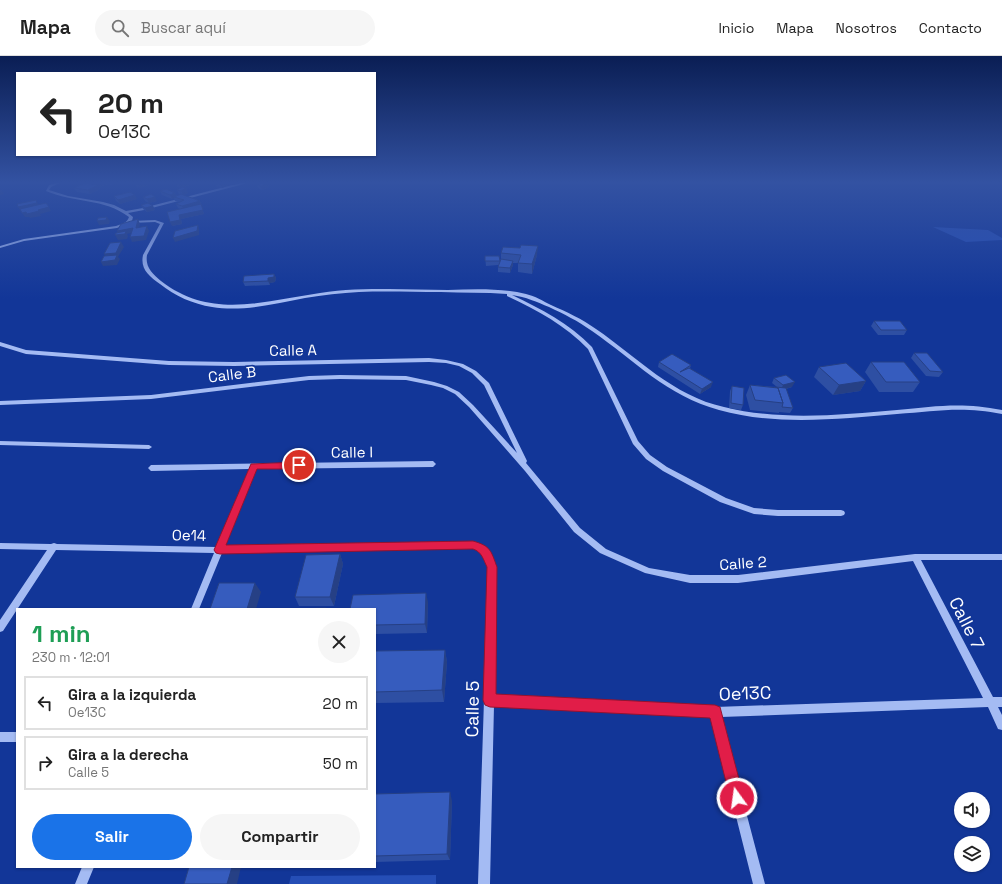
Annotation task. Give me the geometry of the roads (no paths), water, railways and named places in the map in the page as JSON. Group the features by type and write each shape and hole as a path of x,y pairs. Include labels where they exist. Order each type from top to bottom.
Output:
{"street":[{"path":"0,247 24,240 106,229 129,223 147,222"},
{"path":"159,222 162,222 146,253 144,263 146,269 166,288 202,304 212,306 268,303 345,292 405,290 525,295 574,318 598,333 657,378 676,390 704,403 720,408 751,414 788,418 899,412 949,406 975,406 1002,412"},
{"path":"505,293 536,308 559,322 584,341 590,348 635,442 648,457 665,470 723,500 754,511 778,513 841,513"},
{"name":"Calle A","path":"0,344 31,352 169,363 234,364 428,360 455,363 478,374 487,384 528,468"},
{"name":"Calle B","path":"0,403 151,397 309,378 406,378 432,383 457,393 471,406 528,468"},
{"path":"0,443 149,447"},
{"name":"Calle I","path":"151,468 433,464"},
{"path":"195,608 254,466"},
{"name":"Calle 2","path":"528,468 577,530 603,551 648,571 690,579 738,579 916,557 1002,557"},
{"name":"Oe14","path":"0,546 220,550 473,545"},
{"name":"Calle 5","path":"473,545 486,552 492,567 490,700 484,884"},
{"path":"0,628 54,546"},
{"name":"Calle 7","path":"916,557 1002,725"},
{"name":"Oe13C","path":"490,700 715,712 1002,702"},
{"path":"715,712 759,884"},
{"path":"0,737 16,738"},
{"path":"81,884 88,868"}]}
